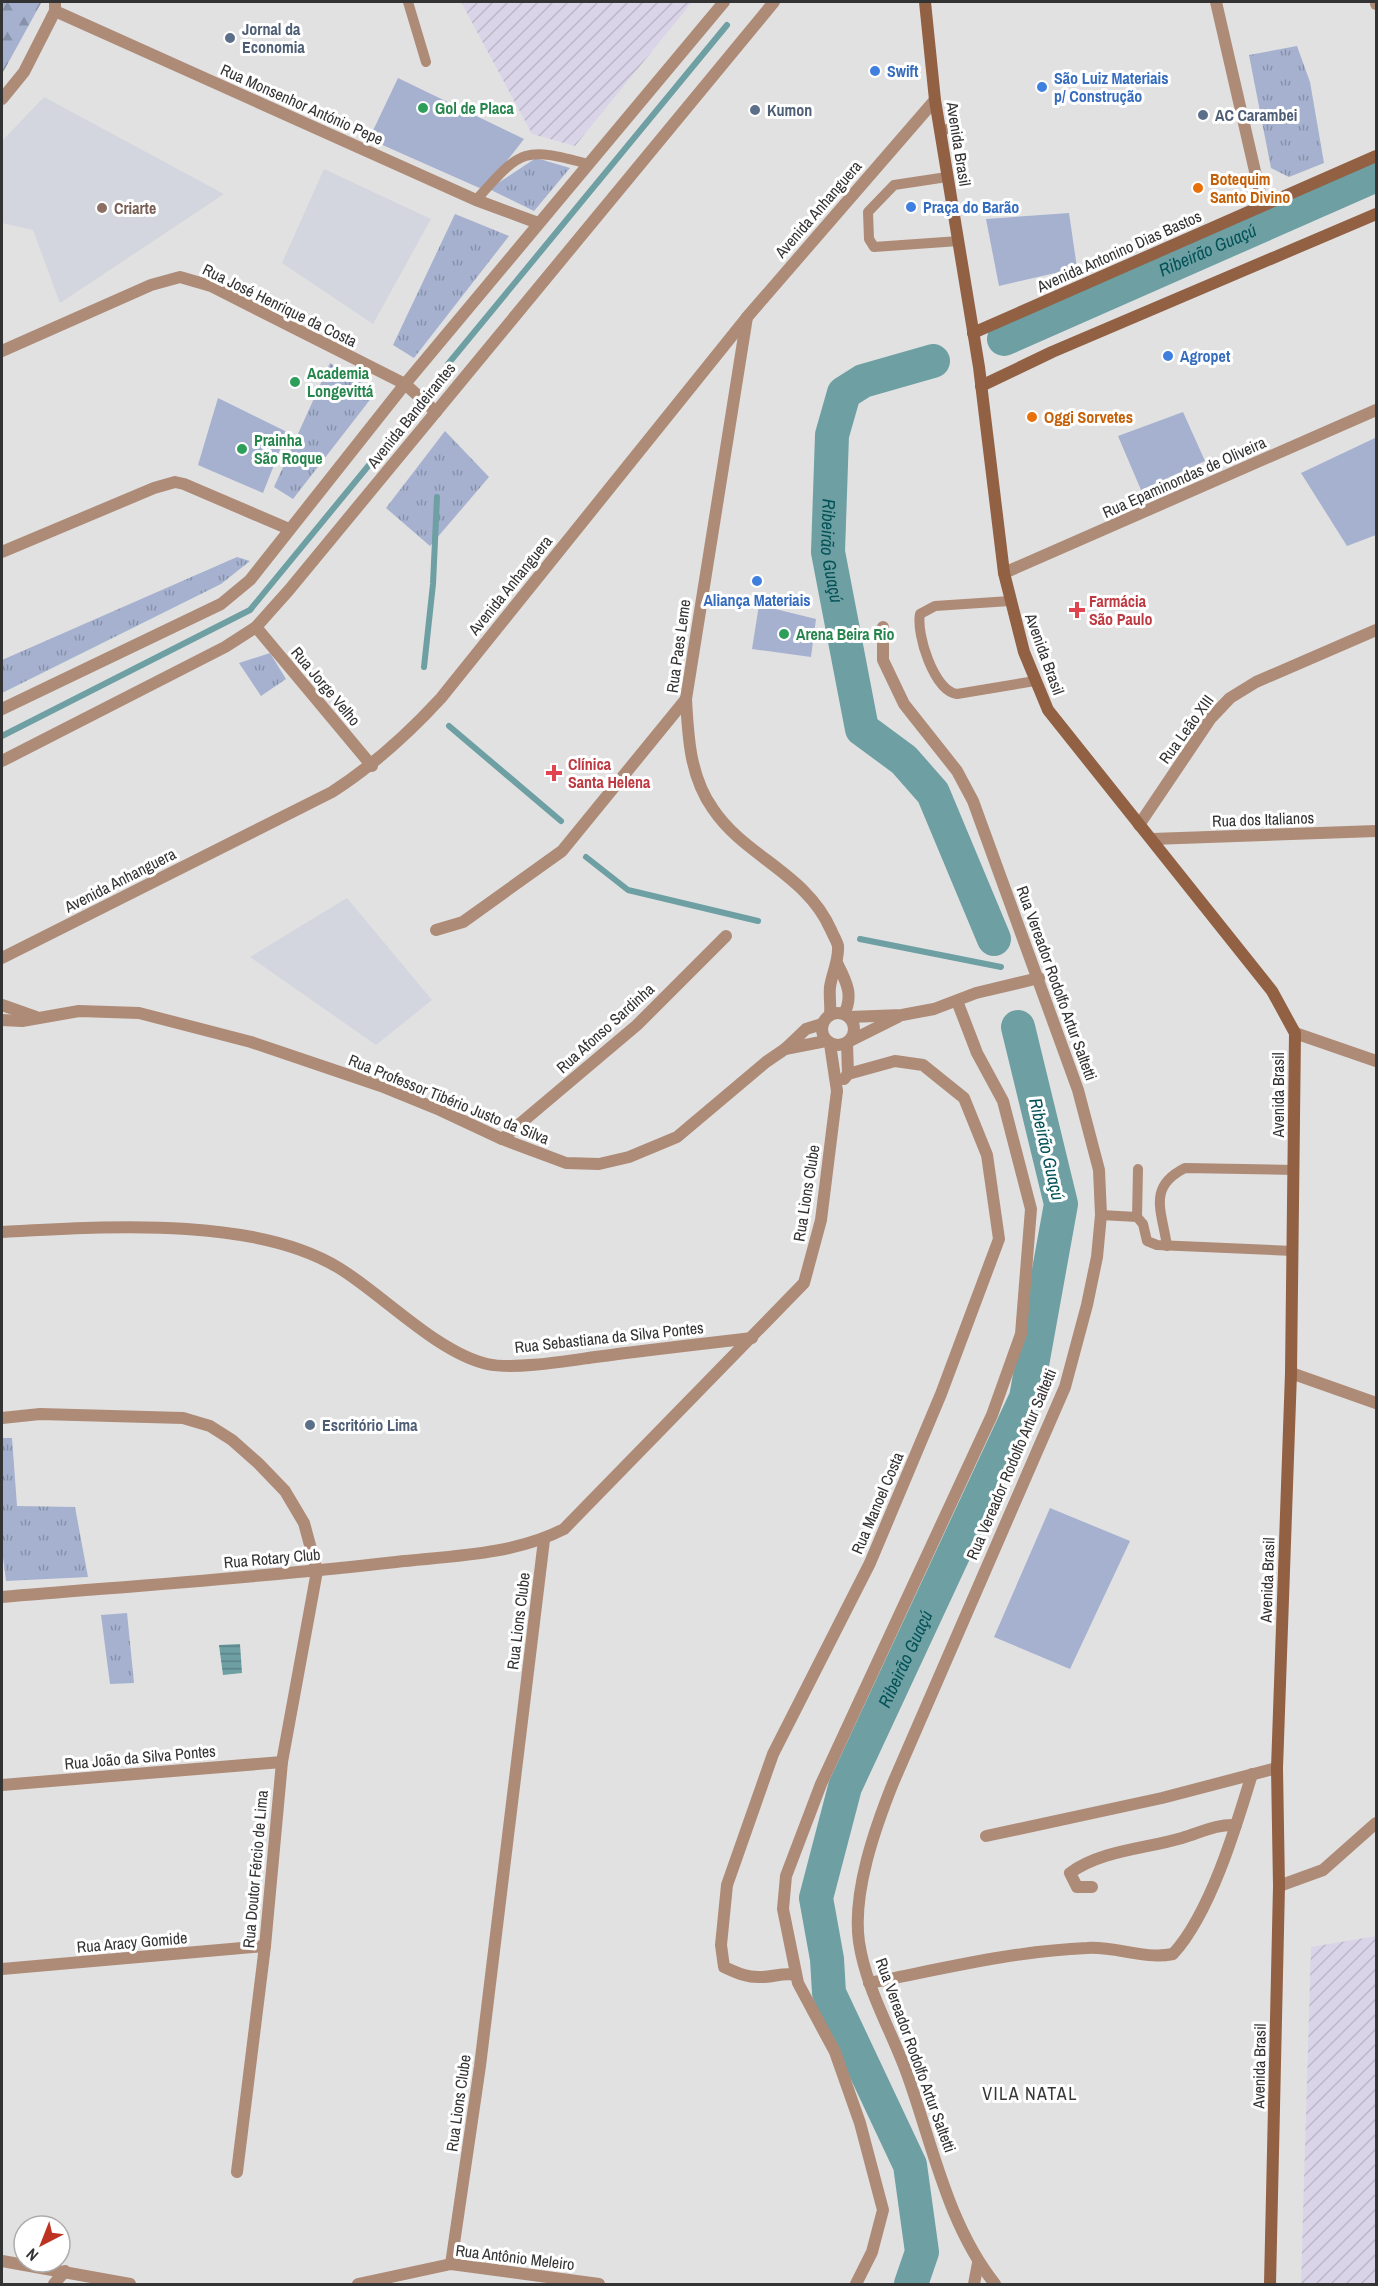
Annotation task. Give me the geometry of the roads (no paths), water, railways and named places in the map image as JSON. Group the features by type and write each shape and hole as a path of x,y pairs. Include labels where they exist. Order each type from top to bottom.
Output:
{"main road":[{"name":"Avenida Brasil","path":"925,2 933,23 935,100 974,333 1004,573 1017,631 1048,710 1272,991 1294,1033 1291,1373 1277,1768 1279,1886 1270,2284"},
{"name":"Avenida Antonino Dias Bastos","path":"974,333 1377,156"},
{"path":"981,386 1052,352 1377,214"}],"street":[{"name":"Avenida Bandeirantes","path":"2,709 222,604 250,580 288,529 405,384 724,2"},
{"name":"Avenida Bandeirantes","path":"2,761 225,647 256,627 774,2"},
{"path":"1216,2 1263,206"},
{"path":"2,99 24,72 55,6"},
{"name":"Rua Monsenhor António Pepe","path":"55,6 476,200 538,223"},
{"name":"Avenida Anhanguera","path":"2,958 332,792 372,766 404,737 441,698 748,316 935,100"},
{"name":"Rua José Henrique da Costa","path":"2,351 151,285 180,277 211,286 405,384 436,412"},
{"name":"Rua Paes Leme","path":"748,316 686,699 692,765 712,809 740,839 793,878 824,915 838,945 837,963 830,988 826,1019"},
{"name":"Rua Epaminondas de Oliveira","path":"1004,573 1377,410"},
{"path":"2,552 154,488 175,482 209,493 288,529"},
{"name":"Rua Jorge Velho","path":"256,627 372,766"},
{"name":"Rua Vereador Rodolfo Artur Saltetti","path":"883,627 883,660 904,704 957,771 973,801 1078,1090 1099,1170 1101,1215 1089,1296 1065,1387 874,1830 861,1885 859,1941 869,1983 906,2069 954,2211 978,2263"},
{"name":"Rua Leão XIII","path":"1139,825 1211,718 1230,698 1256,682 1377,630"},
{"path":"436,930 463,922 562,851 686,699"},
{"name":"Rua dos Italianos","path":"1152,839 1377,831"},
{"name":"Rua Afonso Sardinha","path":"502,1139 637,1025 726,936"},
{"name":"Rua Paes Leme","path":"837,963 849,993 850,1003 846,1016"},
{"path":"902,1015 846,1016 826,1019 821,1030 828,1042 838,1046 902,1015 957,1001 976,993 1039,978"},
{"path":"856,2284 872,2252 883,2210 860,2123 835,2052 798,1983 783,1909 786,1876 821,1784 992,1415 1021,1334 1031,1209 1003,1101 977,1053 957,1001"},
{"name":"Rua Professor Tibério Justo da Silva","path":"2,1005 36,1017"},
{"name":"Rua Professor Tibério Justo da Silva","path":"2,1020 22,1021 79,1011 139,1013 251,1042 381,1086 502,1139 566,1163 599,1164 629,1157 677,1137 806,1029 826,1019"},
{"path":"846,1016 854,1029 848,1042 848,1074"},
{"path":"1294,1033 1377,1061"},
{"name":"Rua Professor Tibério Justo da Silva","path":"784,1049 828,1042"},
{"name":"Rua Lions Clube","path":"451,2264 482,2055 544,1540 564,1529 577,1518 804,1282 821,1220 837,1091 828,1042"},
{"name":"Rua Manoel Costa","path":"796,1975 788,1973 762,1977 742,1976 724,1967 721,1946 727,1885 773,1754 870,1563 941,1394 999,1239 987,1155 964,1098 923,1065 896,1061 848,1074"},
{"name":"Rua Lions Clube","path":"837,1091 848,1074"},
{"name":"Rua Sebastiana da Silva Pontes","path":"2,1232 109,1226 167,1228 230,1234 285,1246 305,1252 338,1268 454,1351 487,1364 543,1364 752,1338"},
{"path":"1291,1373 1377,1403"},
{"path":"2,1418 40,1414 183,1418 210,1426 232,1440 285,1491 304,1523 317,1571"},
{"name":"Rua Rotary Club","path":"2,1597 317,1571 479,1552 544,1540"},
{"name":"Rua Doutor Fércio de Lima","path":"237,2172 265,1946 282,1762 317,1571"},
{"name":"Rua João da Silva Pontes","path":"2,1785 282,1762"},
{"path":"986,1836 1277,1768"},
{"path":"869,1983 1027,1953 1108,1947 1157,1957 1173,1954 1195,1923 1236,1825 1252,1774"},
{"path":"1279,1886 1323,1870 1377,1823"},
{"path":"1092,1887 1077,1887 1070,1872 1085,1862 1184,1838 1222,1824 1236,1825"},
{"name":"Rua Aracy Gomide","path":"2,1969 265,1946"},
{"path":"974,2284 978,2263"},
{"path":"978,2263 994,2284"},
{"name":"Rua Antônio Meleiro","path":"358,2284 451,2264 599,2284"},
{"path":"72,2272 130,2284"}],"lane":[{"path":"408,2 426,62"},
{"path":"940,130 956,128"},
{"path":"476,200 500,173 521,157 532,153 545,152 588,164"},
{"path":"947,177 894,184 868,212 869,239 874,247 959,241"},
{"path":"1010,601 935,606 924,609 919,620 934,674 941,687 949,693 957,694 1035,681"},
{"path":"1167,1246 1160,1197 1171,1174 1185,1168 1294,1170"},
{"path":"1138,1169 1137,1217 1143,1224 1147,1241 1167,1246 1293,1251"},
{"path":"1101,1215 1137,1217"}],"waterway":[{"path":"448,364 727,25"},
{"name":"Ribeirão Guaçú","path":"1004,339 1376,175"},
{"name":"Ribeirão Guaçú","path":"933,361 863,381 844,393 832,435 828,552 862,729 904,760 933,793 994,939"},
{"path":"2,736 250,610 406,420"},
{"path":"424,667 433,584 437,497"},
{"path":"449,726 561,821"},
{"path":"586,857 628,890 758,921"},
{"path":"860,939 1001,967"},
{"name":"Ribeirão Guaçú","path":"911,2284 922,2252 910,2165 829,1993 827,1959 816,1898 845,1787 1026,1398 1061,1204 1018,1027"}],"place":[{"name":"Jornal da Economia","path":"230,38"},
{"name":"Swift","path":"875,71"},
{"name":"São Luiz Materiais p/ Construção","path":"1042,87"},
{"name":"Gol de Placa","path":"423,108"},
{"name":"Kumon","path":"755,110"},
{"name":"AC Carambei","path":"1203,115"},
{"name":"Botequim Santo Divino","path":"1198,188"},
{"name":"Praça do Barão","path":"911,207"},
{"name":"Criarte","path":"102,208"},
{"name":"Agropet","path":"1168,356"},
{"name":"Academia Longevittá","path":"295,382"},
{"name":"Oggi Sorvetes","path":"1032,417"},
{"name":"Prainha São Roque","path":"242,449"},
{"name":"Aliança Materiais","path":"757,581"},
{"name":"Farmácia São Paulo","path":"1077,610"},
{"name":"Arena Beira Rio","path":"784,634"},
{"name":"Clínica Santa Helena","path":"554,773"},
{"name":"Escritório Lima","path":"310,1425"}],"district":[{"name":"VILA NATAL","path":"1030,2093"}]}
